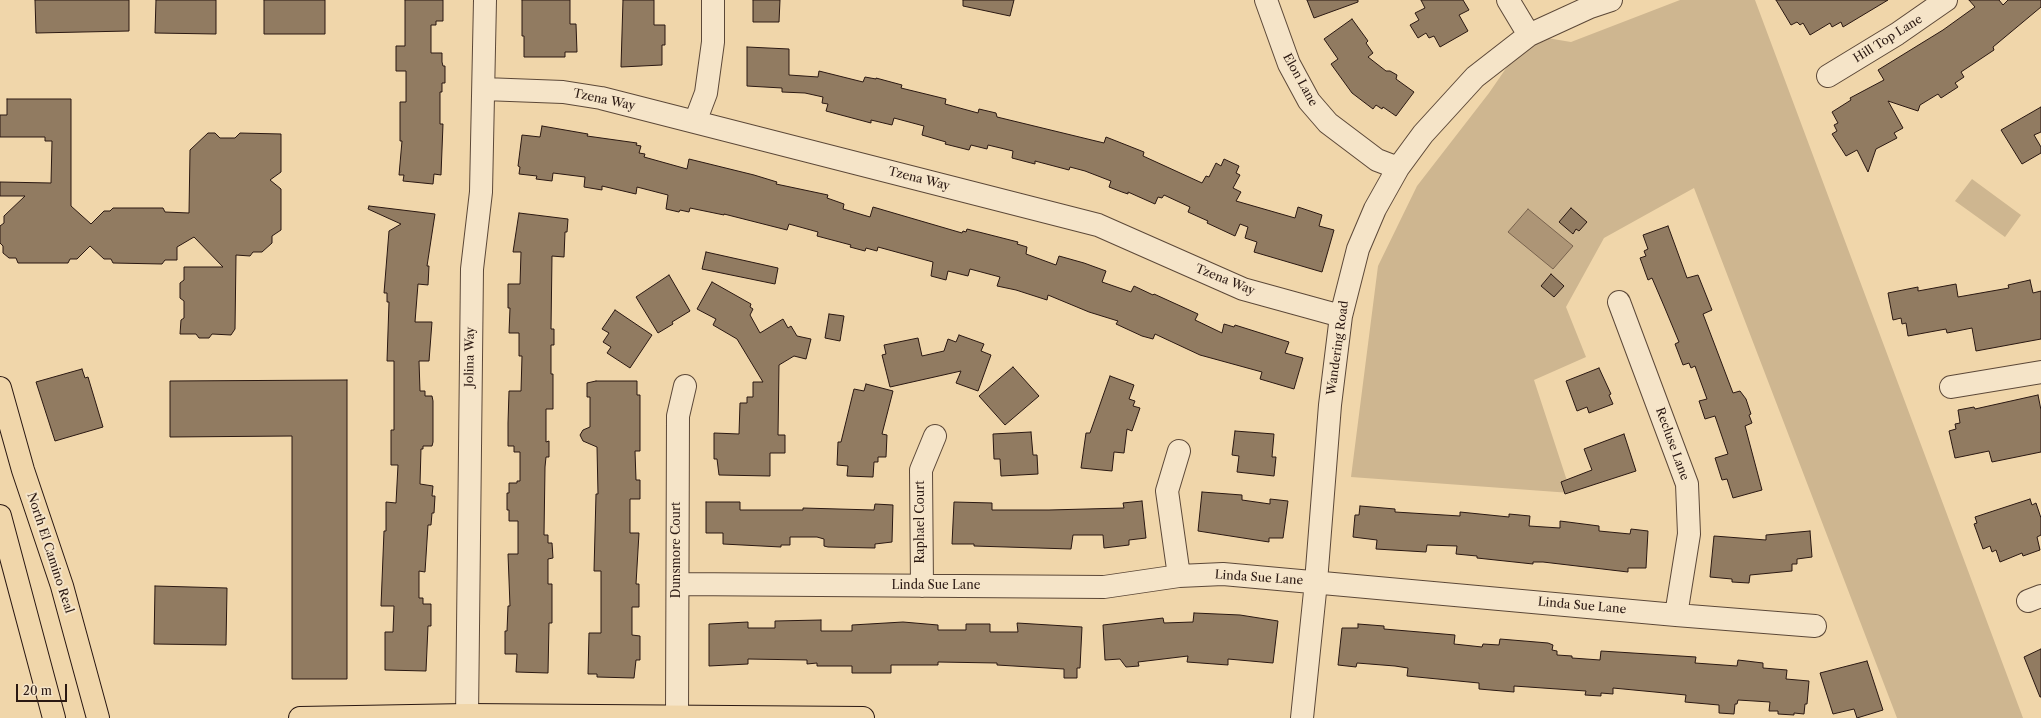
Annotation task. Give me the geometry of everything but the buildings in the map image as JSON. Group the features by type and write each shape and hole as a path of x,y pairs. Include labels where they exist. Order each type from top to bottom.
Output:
{"main road":[{"name":"North El Camino Real","path":"0,388 6,430 23,470 62,586 98,718"},
{"path":"0,516 54,718"},
{"path":"300,718 677,715 863,718"}],"street":[{"name":"Jolina Way","path":"467,716 472,269 481,192 485,0"},
{"path":"695,122 707,86 713,42 713,0"},
{"name":"Elon Lane","path":"1266,0 1289,64 1309,101 1328,123 1377,160 1398,168"},
{"path":"1508,0 1529,35"},
{"name":"Wandering Road","path":"1302,718 1316,582 1330,405 1341,316 1358,249 1375,209 1398,168 1423,134 1475,77 1529,35 1590,7 1611,0"},
{"name":"Hill Top Lane","path":"1828,76 1897,34 1946,0"},
{"name":"Tzena Way","path":"484,89 563,92 601,98 1098,225 1243,289 1341,316"},
{"name":"Recluse Lane","path":"1619,302 1687,484 1689,534 1676,615"},
{"path":"1951,387 2041,372"},
{"name":"Dunsmore Court","path":"677,715 678,416 685,386"},
{"name":"Raphael Court","path":"922,586 921,470 936,436"},
{"path":"1178,576 1168,491 1179,451"},
{"name":"Linda Sue Lane","path":"678,584 1104,587 1178,576 1223,574 1676,615 1815,626"}],"shaded area":[{"path":"1680,0 1755,0 2023,718 1897,718 1694,188 1604,238 1566,307 1586,357 1534,380 1571,493 1351,477 1378,266 1417,186 1489,93 1529,35 1571,42"},
{"path":"1972,179 2021,215 2005,237 1955,201"},
{"path":"1528,209 1573,246 1553,269 1508,232"}]}
